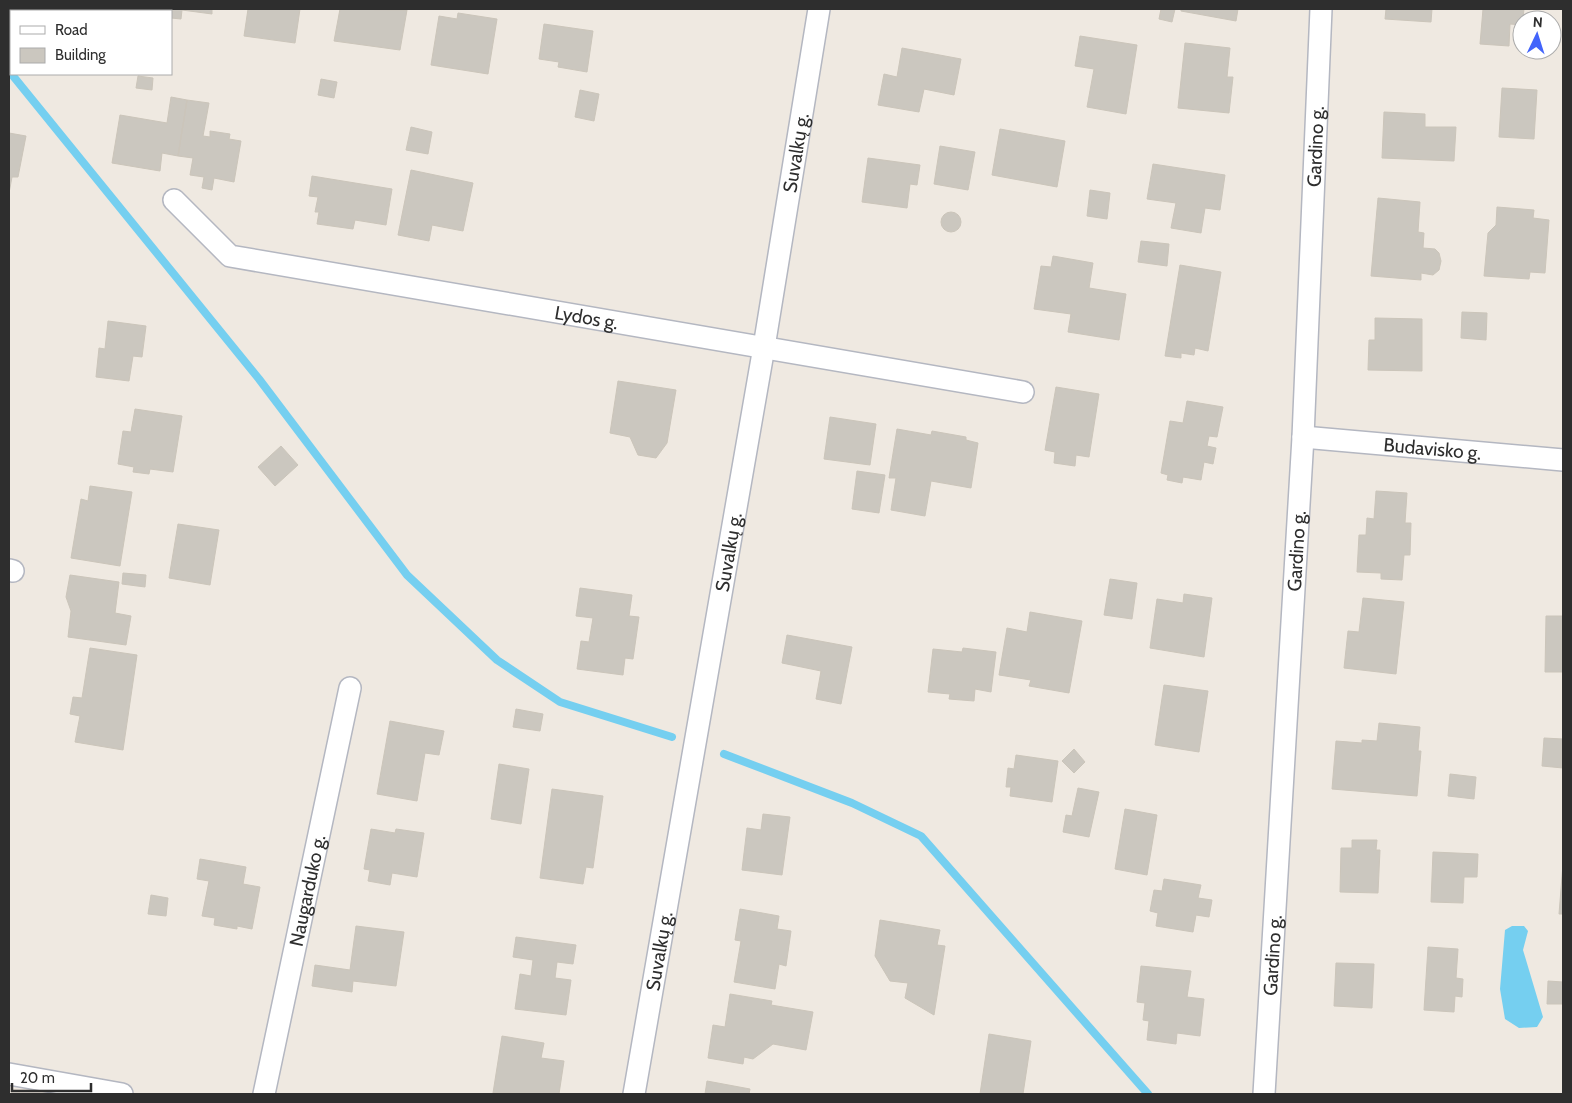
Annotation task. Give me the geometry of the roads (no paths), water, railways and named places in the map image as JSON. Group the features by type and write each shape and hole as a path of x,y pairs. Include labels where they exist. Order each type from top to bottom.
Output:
{"street":[{"name":"Suvalkų g.","path":"634,1094 764,347 819,9"},
{"name":"Gardino g.","path":"1264,1094 1303,437 1321,9"},
{"name":"Lydos g.","path":"174,200 230,256 1023,392"},
{"name":"Budavisko g.","path":"1303,437 1563,460"},
{"name":"Naugarduko g.","path":"264,1094 350,688"},
{"path":"9,1074 122,1094"}],"water":[{"path":"1512,926 1524,926 1528,931 1523,950 1543,1017 1537,1027 1519,1028 1505,1019 1500,989 1505,930"}],"waterway":[{"path":"12,75 259,379 407,575 497,660 560,702 672,737"},
{"path":"724,754 852,803 921,836 1148,1094"}]}
